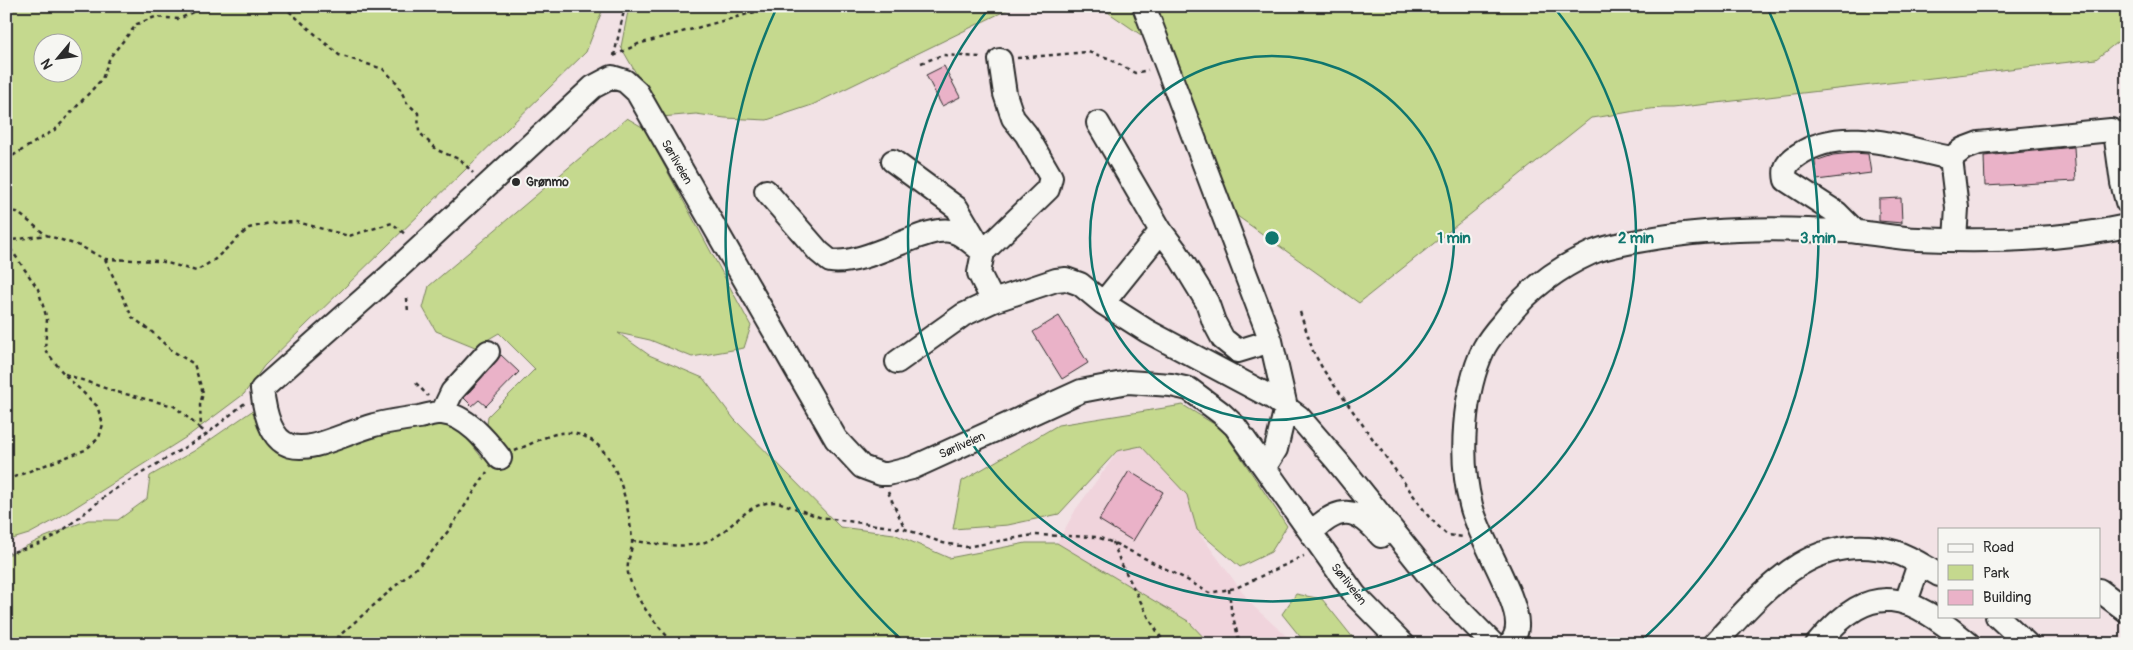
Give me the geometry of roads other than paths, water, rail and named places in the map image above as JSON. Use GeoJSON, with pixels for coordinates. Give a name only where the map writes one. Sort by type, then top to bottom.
{"type":"FeatureCollection","features":[{"type":"Feature","properties":{"kind":"street"},"geometry":{"type":"LineString","coordinates":[[1144,6],[1271,341],[1286,407],[1276,449],[1265,467]]}},
{"type":"Feature","properties":{"kind":"street"},"geometry":{"type":"LineString","coordinates":[[993,301],[979,273],[983,252],[1048,189],[1051,177],[1026,134],[1013,118],[1005,94],[1000,60]]}},
{"type":"Feature","properties":{"kind":"street","name":"Sørliveien"},"geometry":{"type":"LineString","coordinates":[[442,413],[375,425],[324,444],[300,448],[284,443],[272,432],[265,413],[262,389],[420,247],[484,186],[594,87],[613,67],[637,92],[836,439],[862,468],[881,474],[912,468],[1081,391],[1128,382],[1170,385],[1189,389],[1221,412],[1235,426],[1356,595],[1403,644]]}},
{"type":"Feature","properties":{"kind":"street"},"geometry":{"type":"LineString","coordinates":[[1098,123],[1161,231],[1176,250],[1207,302],[1218,331],[1230,347],[1238,351],[1271,341]]}},
{"type":"Feature","properties":{"kind":"street"},"geometry":{"type":"LineString","coordinates":[[1855,231],[1836,212],[1786,180],[1785,167],[1789,161],[1811,147],[1848,138],[1951,158],[1963,149],[1980,142],[2111,130],[2115,132],[2122,183],[2127,202]]}},
{"type":"Feature","properties":{"kind":"street"},"geometry":{"type":"LineString","coordinates":[[1951,158],[1957,208],[1955,240]]}},
{"type":"Feature","properties":{"kind":"street"},"geometry":{"type":"LineString","coordinates":[[893,161],[957,208],[983,252]]}},
{"type":"Feature","properties":{"kind":"street"},"geometry":{"type":"LineString","coordinates":[[766,191],[819,252],[830,260],[849,260],[869,256],[938,232],[954,231],[983,252]]}},
{"type":"Feature","properties":{"kind":"street"},"geometry":{"type":"LineString","coordinates":[[1505,643],[1518,624],[1514,608],[1480,532],[1471,507],[1465,471],[1464,444],[1472,388],[1485,348],[1522,300],[1550,277],[1592,252],[1618,244],[1678,234],[1748,229],[1855,231],[1914,239],[1984,241],[2074,235],[2127,226]]}},
{"type":"Feature","properties":{"kind":"street"},"geometry":{"type":"LineString","coordinates":[[1103,303],[1161,231]]}},
{"type":"Feature","properties":{"kind":"street"},"geometry":{"type":"LineString","coordinates":[[897,362],[963,315],[993,301],[1056,280],[1066,280],[1080,284],[1103,303],[1147,330],[1286,407],[1300,418],[1338,461],[1381,518],[1443,592],[1505,643]]}},
{"type":"Feature","properties":{"kind":"street"},"geometry":{"type":"LineString","coordinates":[[488,352],[452,392],[442,413],[473,428],[500,458]]}},
{"type":"Feature","properties":{"kind":"street"},"geometry":{"type":"LineString","coordinates":[[1316,541],[1332,515],[1348,512],[1360,516],[1376,530],[1446,615],[1468,635],[1505,643]]}},
{"type":"Feature","properties":{"kind":"street"},"geometry":{"type":"LineString","coordinates":[[1714,644],[1771,584],[1813,557],[1852,546],[1874,547],[1897,553],[1938,574]]}},
{"type":"Feature","properties":{"kind":"street"},"geometry":{"type":"LineString","coordinates":[[1906,602],[1919,564]]}},
{"type":"Feature","properties":{"kind":"street"},"geometry":{"type":"LineString","coordinates":[[2100,591],[2127,611]]}},
{"type":"Feature","properties":{"kind":"street"},"geometry":{"type":"LineString","coordinates":[[1817,644],[1846,615],[1871,600],[1892,599],[1913,604],[1945,624],[1969,644]]}},
{"type":"Feature","properties":{"kind":"street"},"geometry":{"type":"LineString","coordinates":[[1998,618],[2027,644]]}},
{"type":"Feature","properties":{"kind":"place","name":"Grønmo"},"geometry":{"type":"Point","coordinates":[516,182]}}]}
